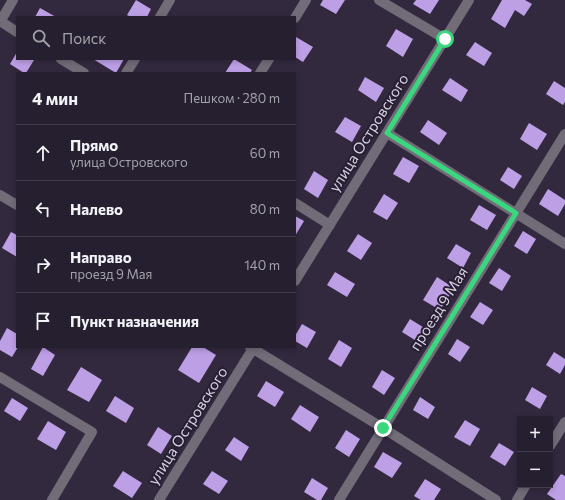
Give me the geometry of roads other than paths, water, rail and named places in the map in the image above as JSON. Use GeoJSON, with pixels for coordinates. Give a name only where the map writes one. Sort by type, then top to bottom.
{"type":"FeatureCollection","features":[{"type":"Feature","properties":{"kind":"street"},"geometry":{"type":"LineString","coordinates":[[13,0],[0,22],[16,31]]}},
{"type":"Feature","properties":{"kind":"street"},"geometry":{"type":"LineString","coordinates":[[161,16],[170,0]]}},
{"type":"Feature","properties":{"kind":"street"},"geometry":{"type":"LineString","coordinates":[[296,16],[306,0]]}},
{"type":"Feature","properties":{"kind":"street"},"geometry":{"type":"LineString","coordinates":[[379,0],[445,39]]}},
{"type":"Feature","properties":{"kind":"street","name":"улица Островского"},"geometry":{"type":"LineString","coordinates":[[296,279],[469,0]]}},
{"type":"Feature","properties":{"kind":"street"},"geometry":{"type":"LineString","coordinates":[[63,60],[82,72]]}},
{"type":"Feature","properties":{"kind":"street"},"geometry":{"type":"LineString","coordinates":[[127,72],[134,60]]}},
{"type":"Feature","properties":{"kind":"street"},"geometry":{"type":"LineString","coordinates":[[261,72],[268,60]]}},
{"type":"Feature","properties":{"kind":"street"},"geometry":{"type":"LineString","coordinates":[[387,133],[565,244]]}},
{"type":"Feature","properties":{"kind":"street","name":"проезд 9 Мая"},"geometry":{"type":"LineString","coordinates":[[338,500],[565,134]]}},
{"type":"Feature","properties":{"kind":"street"},"geometry":{"type":"LineString","coordinates":[[0,195],[16,205]]}},
{"type":"Feature","properties":{"kind":"street"},"geometry":{"type":"LineString","coordinates":[[296,204],[330,225]]}},
{"type":"Feature","properties":{"kind":"street"},"geometry":{"type":"LineString","coordinates":[[252,348],[383,428],[496,500]]}},
{"type":"Feature","properties":{"kind":"street","name":"улица Островского"},"geometry":{"type":"LineString","coordinates":[[159,500],[252,348]]}},
{"type":"Feature","properties":{"kind":"street"},"geometry":{"type":"LineString","coordinates":[[0,378],[92,432],[52,500]]}},
{"type":"Feature","properties":{"kind":"street"},"geometry":{"type":"LineString","coordinates":[[553,441],[565,422]]}},
{"type":"Feature","properties":{"kind":"street"},"geometry":{"type":"LineString","coordinates":[[517,500],[524,488]]}}]}
